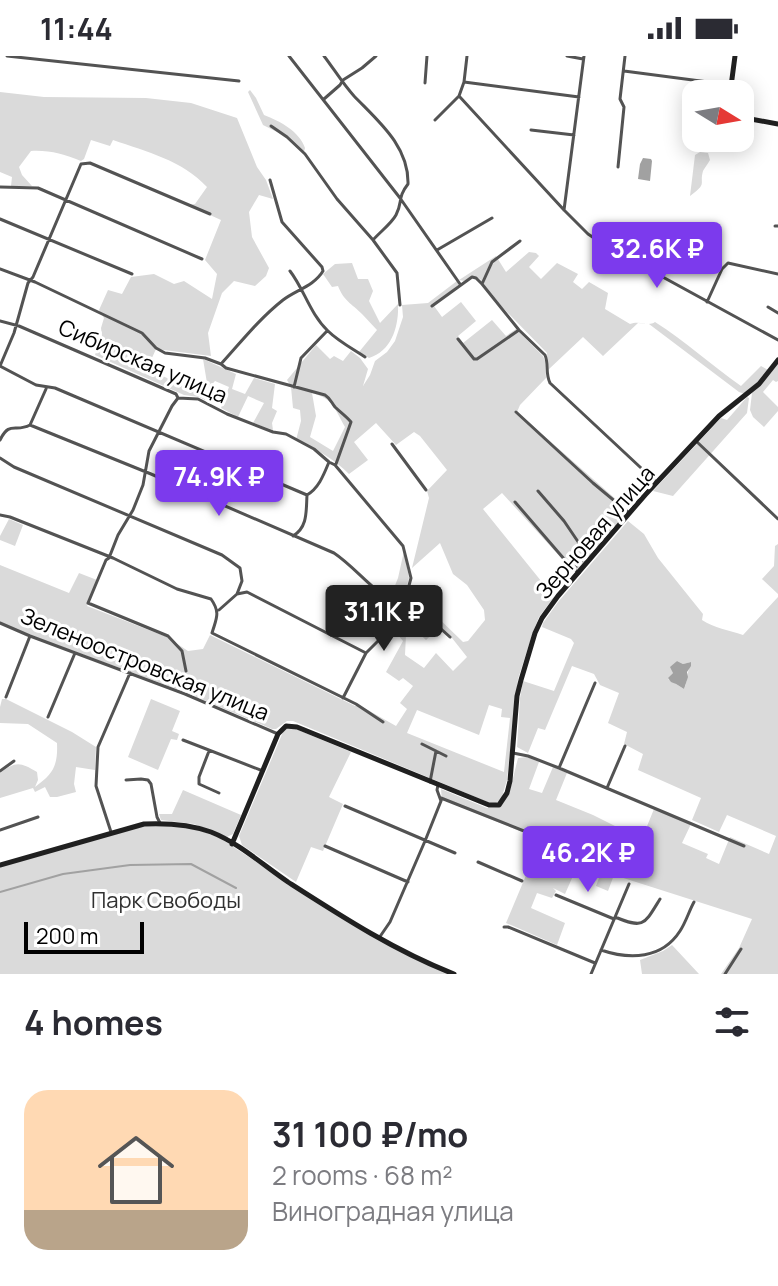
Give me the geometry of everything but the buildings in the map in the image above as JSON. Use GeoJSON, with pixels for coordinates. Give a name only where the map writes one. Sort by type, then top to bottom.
{"type":"FeatureCollection","features":[{"type":"Feature","properties":{"kind":"street"},"geometry":{"type":"LineString","coordinates":[[7,56],[239,81]]}},
{"type":"Feature","properties":{"kind":"street"},"geometry":{"type":"LineString","coordinates":[[289,56],[400,198],[460,284]]}},
{"type":"Feature","properties":{"kind":"street"},"geometry":{"type":"LineString","coordinates":[[324,56],[357,98],[385,126],[401,151],[409,181],[395,217],[373,240]]}},
{"type":"Feature","properties":{"kind":"street"},"geometry":{"type":"LineString","coordinates":[[323,100],[343,80],[376,56]]}},
{"type":"Feature","properties":{"kind":"street"},"geometry":{"type":"LineString","coordinates":[[425,83],[427,56]]}},
{"type":"Feature","properties":{"kind":"street"},"geometry":{"type":"LineString","coordinates":[[435,120],[459,96],[467,56]]}},
{"type":"Feature","properties":{"kind":"street"},"geometry":{"type":"LineString","coordinates":[[564,210],[584,58],[567,56]]}},
{"type":"Feature","properties":{"kind":"street"},"geometry":{"type":"LineString","coordinates":[[618,167],[625,56]]}},
{"type":"Feature","properties":{"kind":"street"},"geometry":{"type":"LineString","coordinates":[[732,80],[735,56]]}},
{"type":"Feature","properties":{"kind":"street"},"geometry":{"type":"LineString","coordinates":[[623,71],[692,80]]}},
{"type":"Feature","properties":{"kind":"street"},"geometry":{"type":"LineString","coordinates":[[464,82],[579,97]]}},
{"type":"Feature","properties":{"kind":"street"},"geometry":{"type":"LineString","coordinates":[[459,96],[588,234],[778,340]]}},
{"type":"Feature","properties":{"kind":"street"},"geometry":{"type":"LineString","coordinates":[[754,120],[778,124]]}},
{"type":"Feature","properties":{"kind":"street"},"geometry":{"type":"LineString","coordinates":[[271,126],[305,154],[397,273],[400,305]]}},
{"type":"Feature","properties":{"kind":"street"},"geometry":{"type":"LineString","coordinates":[[531,130],[574,135]]}},
{"type":"Feature","properties":{"kind":"street"},"geometry":{"type":"LineString","coordinates":[[210,214],[90,163],[81,164],[50,240],[28,283],[0,366],[36,385],[55,388],[307,495],[321,480],[329,462]]}},
{"type":"Feature","properties":{"kind":"street"},"geometry":{"type":"LineString","coordinates":[[221,364],[281,301],[320,275],[322,267],[282,222],[270,180]]}},
{"type":"Feature","properties":{"kind":"street"},"geometry":{"type":"LineString","coordinates":[[0,187],[38,188],[202,259]]}},
{"type":"Feature","properties":{"kind":"street"},"geometry":{"type":"LineString","coordinates":[[437,250],[492,218]]}},
{"type":"Feature","properties":{"kind":"street"},"geometry":{"type":"LineString","coordinates":[[0,219],[132,274]]}},
{"type":"Feature","properties":{"kind":"street"},"geometry":{"type":"LineString","coordinates":[[482,284],[492,262],[520,241]]}},
{"type":"Feature","properties":{"kind":"street"},"geometry":{"type":"LineString","coordinates":[[707,302],[722,269],[728,263],[778,274]]}},
{"type":"Feature","properties":{"kind":"street"},"geometry":{"type":"LineString","coordinates":[[0,269],[142,333],[165,353],[205,358],[226,368],[330,399],[351,422],[335,465]]}},
{"type":"Feature","properties":{"kind":"street"},"geometry":{"type":"LineString","coordinates":[[290,271],[327,331],[365,357]]}},
{"type":"Feature","properties":{"kind":"street"},"geometry":{"type":"LineString","coordinates":[[432,306],[460,284],[476,278],[519,330],[545,355],[550,383],[657,484]]}},
{"type":"Feature","properties":{"kind":"street"},"geometry":{"type":"LineString","coordinates":[[768,307],[778,313]]}},
{"type":"Feature","properties":{"kind":"street","name":"Сибирская улица"},"geometry":{"type":"LineString","coordinates":[[0,321],[82,352],[176,394],[178,398],[198,399],[227,414],[286,434],[314,449],[335,465],[403,546],[411,578],[404,609]]}},
{"type":"Feature","properties":{"kind":"street"},"geometry":{"type":"LineString","coordinates":[[458,339],[474,359],[481,358],[519,330]]}},
{"type":"Feature","properties":{"kind":"street"},"geometry":{"type":"LineString","coordinates":[[294,387],[301,358],[327,331]]}},
{"type":"Feature","properties":{"kind":"street","name":"Зерновая улица"},"geometry":{"type":"LineString","coordinates":[[494,806],[499,805],[507,793],[517,696],[542,618],[576,571],[696,441],[726,410],[759,384],[778,360]]}},
{"type":"Feature","properties":{"kind":"street"},"geometry":{"type":"LineString","coordinates":[[0,440],[9,428],[30,425],[47,388]]}},
{"type":"Feature","properties":{"kind":"street"},"geometry":{"type":"LineString","coordinates":[[109,558],[143,485],[149,451],[178,398]]}},
{"type":"Feature","properties":{"kind":"street"},"geometry":{"type":"LineString","coordinates":[[516,412],[630,514]]}},
{"type":"Feature","properties":{"kind":"street"},"geometry":{"type":"LineString","coordinates":[[30,425],[334,553],[385,598],[431,620],[450,637]]}},
{"type":"Feature","properties":{"kind":"street"},"geometry":{"type":"LineString","coordinates":[[696,441],[778,519]]}},
{"type":"Feature","properties":{"kind":"street"},"geometry":{"type":"LineString","coordinates":[[392,444],[426,490]]}},
{"type":"Feature","properties":{"kind":"street"},"geometry":{"type":"LineString","coordinates":[[0,458],[14,467],[222,555],[240,568],[242,581],[237,594],[218,611]]}},
{"type":"Feature","properties":{"kind":"street"},"geometry":{"type":"LineString","coordinates":[[515,502],[576,571],[585,552],[538,491]]}},
{"type":"Feature","properties":{"kind":"street"},"geometry":{"type":"LineString","coordinates":[[293,536],[302,529],[305,521],[307,495]]}},
{"type":"Feature","properties":{"kind":"street"},"geometry":{"type":"LineString","coordinates":[[0,515],[177,589],[211,599],[218,611],[212,633],[343,698],[383,722]]}},
{"type":"Feature","properties":{"kind":"street","name":"Зеленоостровская улица"},"geometry":{"type":"LineString","coordinates":[[109,558],[88,603],[168,636],[182,651],[186,671]]}},
{"type":"Feature","properties":{"kind":"street"},"geometry":{"type":"LineString","coordinates":[[237,594],[247,592],[366,653]]}},
{"type":"Feature","properties":{"kind":"street"},"geometry":{"type":"LineString","coordinates":[[343,698],[366,653],[397,623],[404,609]]}},
{"type":"Feature","properties":{"kind":"street","name":"Зеленоостровская улица"},"geometry":{"type":"LineString","coordinates":[[0,623],[278,734],[286,726],[297,727],[494,806]]}},
{"type":"Feature","properties":{"kind":"street"},"geometry":{"type":"LineString","coordinates":[[6,697],[30,636]]}},
{"type":"Feature","properties":{"kind":"street"},"geometry":{"type":"LineString","coordinates":[[48,717],[75,653]]}},
{"type":"Feature","properties":{"kind":"street"},"geometry":{"type":"LineString","coordinates":[[111,833],[96,786],[98,747],[130,673]]}},
{"type":"Feature","properties":{"kind":"street"},"geometry":{"type":"LineString","coordinates":[[559,768],[595,683]]}},
{"type":"Feature","properties":{"kind":"street"},"geometry":{"type":"LineString","coordinates":[[232,844],[278,734]]}},
{"type":"Feature","properties":{"kind":"street"},"geometry":{"type":"LineString","coordinates":[[183,740],[263,771]]}},
{"type":"Feature","properties":{"kind":"street"},"geometry":{"type":"LineString","coordinates":[[422,744],[446,756]]}},
{"type":"Feature","properties":{"kind":"street"},"geometry":{"type":"LineString","coordinates":[[607,788],[625,746]]}},
{"type":"Feature","properties":{"kind":"street"},"geometry":{"type":"LineString","coordinates":[[209,750],[199,784],[219,793]]}},
{"type":"Feature","properties":{"kind":"street"},"geometry":{"type":"LineString","coordinates":[[430,782],[436,751]]}},
{"type":"Feature","properties":{"kind":"street"},"geometry":{"type":"LineString","coordinates":[[513,753],[559,768],[744,846]]}},
{"type":"Feature","properties":{"kind":"street"},"geometry":{"type":"LineString","coordinates":[[0,771],[14,761]]}},
{"type":"Feature","properties":{"kind":"street"},"geometry":{"type":"LineString","coordinates":[[126,780],[148,780],[160,823]]}},
{"type":"Feature","properties":{"kind":"street"},"geometry":{"type":"LineString","coordinates":[[438,785],[441,798],[539,837],[544,836],[599,863]]}},
{"type":"Feature","properties":{"kind":"street"},"geometry":{"type":"LineString","coordinates":[[379,938],[390,922],[408,882],[441,798]]}},
{"type":"Feature","properties":{"kind":"street"},"geometry":{"type":"LineString","coordinates":[[345,806],[455,853]]}},
{"type":"Feature","properties":{"kind":"street"},"geometry":{"type":"LineString","coordinates":[[0,830],[38,817]]}},
{"type":"Feature","properties":{"kind":"street"},"geometry":{"type":"LineString","coordinates":[[0,865],[144,824],[193,826],[221,837],[405,953],[454,974]]}},
{"type":"Feature","properties":{"kind":"street"},"geometry":{"type":"LineString","coordinates":[[325,846],[408,882]]}},
{"type":"Feature","properties":{"kind":"street"},"geometry":{"type":"LineString","coordinates":[[478,862],[522,881]]}},
{"type":"Feature","properties":{"kind":"street"},"geometry":{"type":"LineString","coordinates":[[591,974],[629,884]]}},
{"type":"Feature","properties":{"kind":"street"},"geometry":{"type":"LineString","coordinates":[[556,895],[635,925],[644,922],[660,899]]}},
{"type":"Feature","properties":{"kind":"street"},"geometry":{"type":"LineString","coordinates":[[601,950],[647,956],[662,949],[680,931],[694,902]]}},
{"type":"Feature","properties":{"kind":"street"},"geometry":{"type":"LineString","coordinates":[[504,927],[595,963]]}},
{"type":"Feature","properties":{"kind":"street"},"geometry":{"type":"LineString","coordinates":[[725,974],[741,949]]}},
{"type":"Feature","properties":{"kind":"green space"},"geometry":{"type":"Polygon","coordinates":[[[250,90],[264,115],[283,124],[299,137],[304,152],[283,135],[263,125],[248,92],[250,90]]]}},
{"type":"Feature","properties":{"kind":"green space"},"geometry":{"type":"Polygon","coordinates":[[[0,92],[44,97],[146,98],[191,103],[237,118],[273,199],[259,195],[249,212],[252,237],[269,268],[266,276],[255,286],[234,281],[222,293],[208,333],[211,356],[156,349],[147,369],[176,382],[192,384],[193,388],[207,394],[205,400],[184,395],[95,355],[104,318],[99,310],[108,290],[122,294],[131,277],[154,274],[174,284],[184,281],[212,299],[217,274],[205,260],[221,220],[188,205],[195,204],[207,187],[175,163],[113,140],[110,146],[91,140],[81,161],[56,153],[31,151],[19,167],[32,186],[11,186],[12,177],[0,172],[0,92]]]}},
{"type":"Feature","properties":{"kind":"green space"},"geometry":{"type":"Polygon","coordinates":[[[708,153],[710,160],[703,171],[701,186],[690,196],[695,155],[708,153]]]}},
{"type":"Feature","properties":{"kind":"green space"},"geometry":{"type":"Polygon","coordinates":[[[529,252],[536,253],[539,256],[529,267],[541,279],[557,263],[578,274],[573,282],[582,289],[589,282],[608,293],[605,309],[630,324],[638,323],[603,356],[583,337],[548,370],[547,353],[503,308],[480,279],[472,276],[464,281],[459,280],[496,256],[506,272],[529,252]]]}},
{"type":"Feature","properties":{"kind":"green space"},"geometry":{"type":"Polygon","coordinates":[[[352,263],[358,279],[368,279],[373,291],[369,301],[380,323],[398,304],[397,321],[389,344],[369,358],[359,352],[377,330],[345,299],[338,286],[332,287],[323,274],[335,264],[352,263]]]}},
{"type":"Feature","properties":{"kind":"green space"},"geometry":{"type":"Polygon","coordinates":[[[457,281],[459,284],[434,306],[442,317],[461,302],[476,321],[458,336],[463,343],[492,320],[506,336],[516,329],[543,356],[546,378],[517,412],[627,509],[580,570],[573,571],[502,493],[483,509],[554,597],[539,617],[518,679],[507,780],[501,800],[490,803],[293,721],[272,729],[185,692],[0,622],[0,565],[69,593],[79,573],[97,580],[87,606],[167,637],[188,651],[203,649],[210,635],[355,706],[359,705],[396,726],[407,709],[400,703],[413,686],[403,678],[399,681],[386,672],[403,641],[393,629],[403,618],[406,604],[429,609],[463,642],[468,641],[485,620],[484,610],[467,585],[453,574],[440,543],[412,568],[429,498],[427,491],[447,470],[414,432],[396,445],[376,423],[354,442],[368,460],[349,474],[324,454],[296,440],[301,421],[300,410],[293,408],[291,387],[287,380],[316,345],[330,359],[334,356],[343,361],[351,351],[360,358],[368,369],[363,386],[375,361],[395,341],[403,317],[402,305],[428,303],[457,281]],[[312,393],[316,416],[310,437],[333,451],[345,427],[329,401],[312,393]],[[439,628],[426,640],[414,629],[406,635],[405,655],[424,668],[436,653],[453,671],[467,657],[452,638],[439,628]],[[489,705],[479,735],[417,710],[407,733],[504,772],[510,718],[501,717],[502,709],[489,705]]]}},
{"type":"Feature","properties":{"kind":"green space"},"geometry":{"type":"Polygon","coordinates":[[[655,322],[741,386],[761,366],[768,370],[745,394],[649,324],[644,324],[655,322]]]}},
{"type":"Feature","properties":{"kind":"green space"},"geometry":{"type":"Polygon","coordinates":[[[203,359],[236,374],[232,389],[245,394],[254,378],[275,384],[272,408],[277,411],[272,423],[273,430],[253,423],[264,403],[248,396],[238,417],[221,408],[229,387],[215,381],[208,389],[203,359]]]}},
{"type":"Feature","properties":{"kind":"green space"},"geometry":{"type":"Polygon","coordinates":[[[778,363],[778,381],[773,380],[763,392],[778,407],[778,411],[764,427],[750,410],[752,393],[778,363]]]}},
{"type":"Feature","properties":{"kind":"green space"},"geometry":{"type":"Polygon","coordinates":[[[747,397],[747,413],[673,496],[653,491],[721,418],[727,420],[747,397]]]}},
{"type":"Feature","properties":{"kind":"green space"},"geometry":{"type":"Polygon","coordinates":[[[9,519],[23,525],[15,546],[0,540],[9,519]]]}},
{"type":"Feature","properties":{"kind":"green space"},"geometry":{"type":"Polygon","coordinates":[[[628,521],[644,534],[658,558],[707,623],[743,635],[778,597],[778,974],[721,974],[739,948],[752,919],[614,875],[608,891],[596,886],[602,870],[580,860],[565,894],[553,888],[556,891],[552,898],[537,893],[531,908],[565,923],[557,945],[506,923],[532,861],[560,872],[568,854],[537,838],[442,801],[441,789],[487,808],[500,807],[509,794],[518,758],[527,757],[539,762],[529,789],[542,793],[553,767],[567,773],[556,800],[629,833],[643,836],[654,809],[691,824],[682,843],[708,854],[706,858],[719,864],[730,837],[769,854],[776,836],[727,815],[719,832],[692,820],[701,798],[638,770],[643,754],[624,744],[627,732],[608,723],[619,693],[600,685],[594,674],[572,666],[545,730],[538,728],[528,753],[517,747],[523,681],[554,691],[574,643],[542,627],[558,602],[628,521]],[[677,661],[668,679],[684,689],[691,662],[683,664],[677,661]]]}},
{"type":"Feature","properties":{"kind":"green space"},"geometry":{"type":"Polygon","coordinates":[[[778,544],[778,594],[762,579],[774,566],[775,546],[778,544]]]}},
{"type":"Feature","properties":{"kind":"green space"},"geometry":{"type":"Polygon","coordinates":[[[404,551],[409,578],[403,600],[399,602],[390,598],[404,551]]]}},
{"type":"Feature","properties":{"kind":"green space"},"geometry":{"type":"Polygon","coordinates":[[[2,699],[72,732],[96,747],[95,770],[76,767],[76,792],[50,797],[45,787],[35,792],[33,788],[0,798],[0,773],[10,766],[26,766],[37,772],[35,787],[53,769],[57,751],[57,743],[28,724],[0,723],[2,699]]]}},
{"type":"Feature","properties":{"kind":"green space"},"geometry":{"type":"Polygon","coordinates":[[[151,699],[180,711],[172,731],[179,734],[177,740],[171,739],[158,770],[128,757],[151,699]]]}},
{"type":"Feature","properties":{"kind":"green space"},"geometry":{"type":"Polygon","coordinates":[[[291,727],[351,752],[329,797],[343,804],[323,851],[311,847],[296,882],[242,845],[239,836],[283,732],[291,727]]]}},
{"type":"Feature","properties":{"kind":"green space"},"geometry":{"type":"Polygon","coordinates":[[[183,790],[241,815],[233,834],[227,837],[194,824],[161,820],[159,814],[172,814],[183,790]]]}},
{"type":"Feature","properties":{"kind":"green space","name":"Парк Свободы"},"geometry":{"type":"Polygon","coordinates":[[[144,826],[193,828],[220,838],[323,906],[450,974],[0,974],[0,867],[144,826]]]}},
{"type":"Feature","properties":{"kind":"green space"},"geometry":{"type":"Polygon","coordinates":[[[672,945],[699,974],[642,974],[640,960],[672,945]]]}},
{"type":"Feature","properties":{"kind":"shaded area"},"geometry":{"type":"Polygon","coordinates":[[[643,158],[652,161],[650,181],[638,179],[643,158]]]}},
{"type":"Feature","properties":{"kind":"shaded area"},"geometry":{"type":"Polygon","coordinates":[[[677,661],[683,664],[691,662],[684,689],[668,678],[673,673],[670,667],[677,661]]]}},
{"type":"Feature","properties":{"kind":"waterway"},"geometry":{"type":"LineString","coordinates":[[0,892],[63,874],[130,865],[191,864],[236,888]]}}]}
